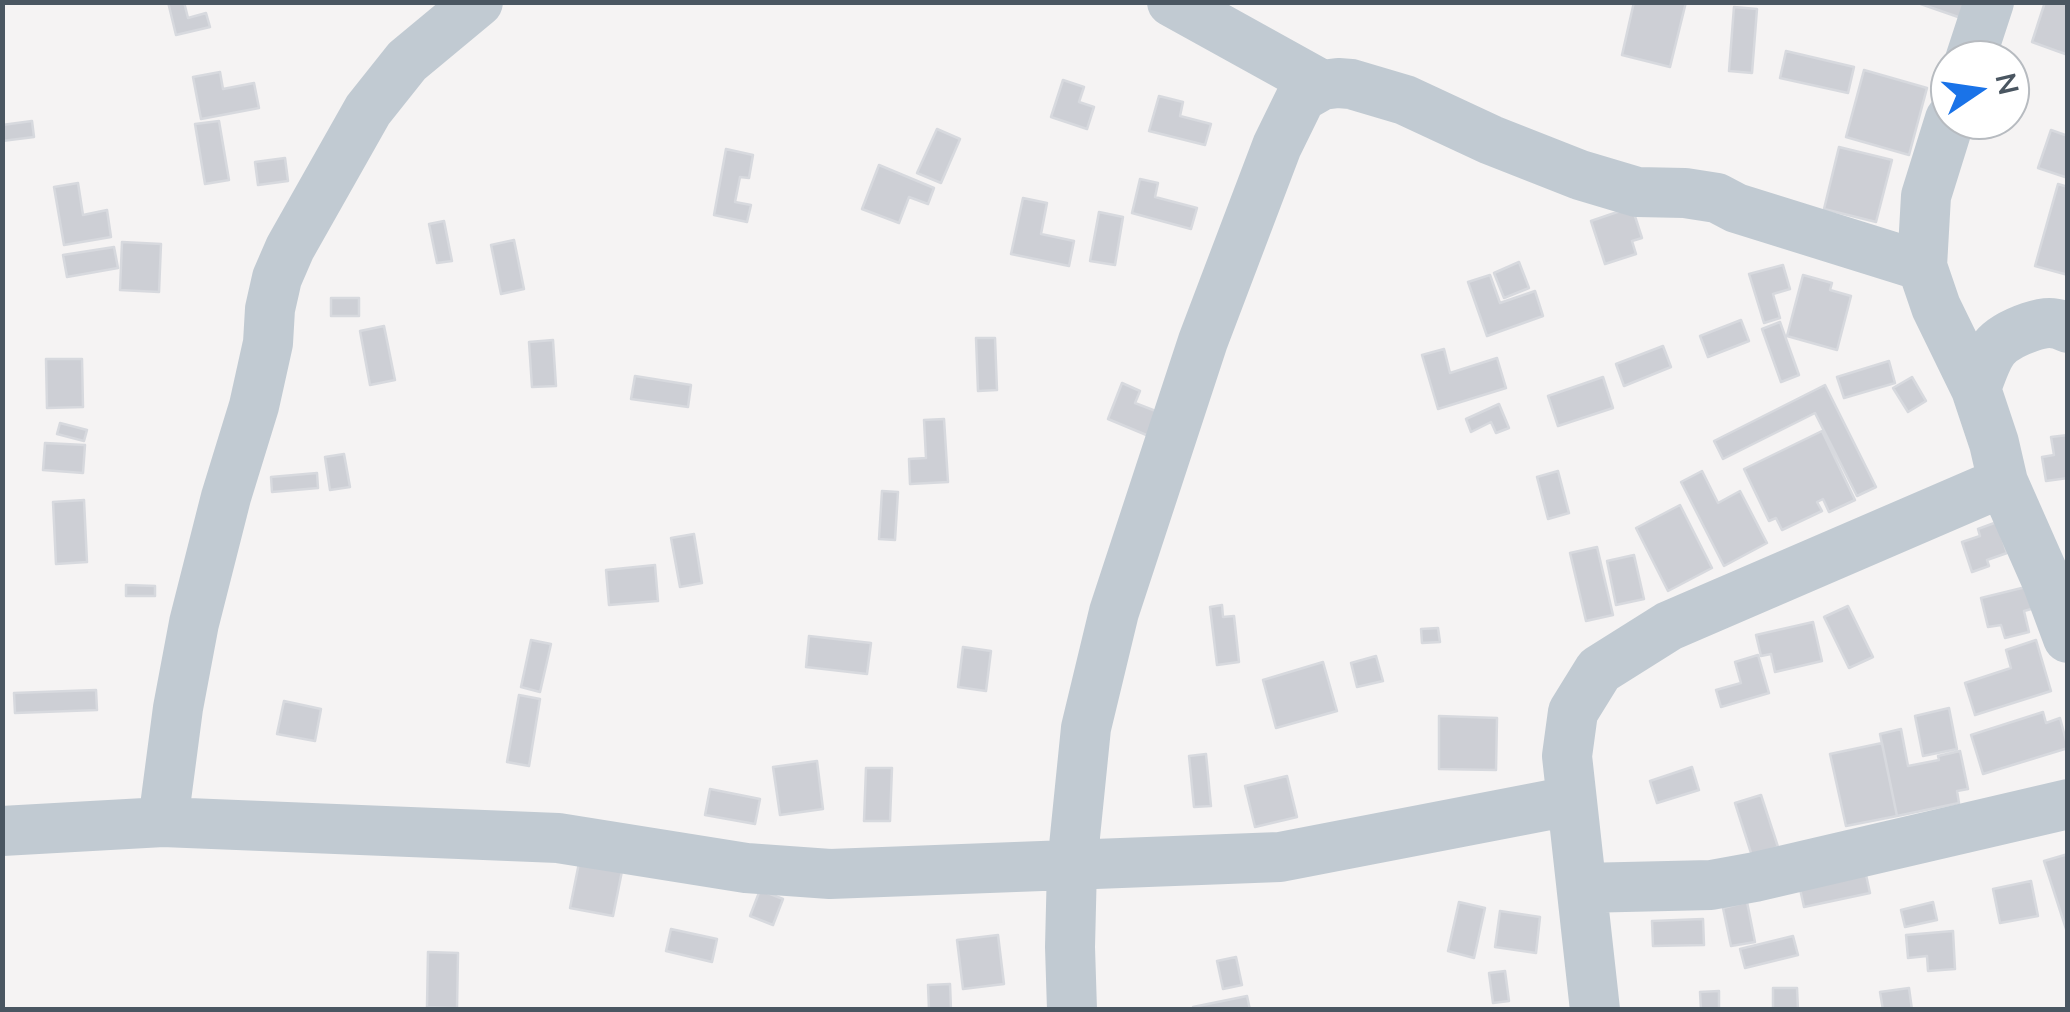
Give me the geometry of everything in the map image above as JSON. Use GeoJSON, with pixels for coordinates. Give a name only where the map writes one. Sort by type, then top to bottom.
{"type":"FeatureCollection","features":[{"type":"Feature","properties":{"kind":"street"},"geometry":{"type":"LineString","coordinates":[[163,822],[194,623],[254,406],[277,278],[368,110],[407,62],[478,2]]}},
{"type":"Feature","properties":{"kind":"street"},"geometry":{"type":"LineString","coordinates":[[1172,2],[1322,86]]}},
{"type":"Feature","properties":{"kind":"street"},"geometry":{"type":"LineString","coordinates":[[1977,40],[1989,2]]}},
{"type":"Feature","properties":{"kind":"street"},"geometry":{"type":"LineString","coordinates":[[1072,1010],[1072,866],[1086,728],[1114,612],[1202,341],[1277,146],[1301,97],[1322,86],[1351,84],[1405,100],[1580,175],[1637,192],[1717,198],[1736,208],[1922,266]]}},
{"type":"Feature","properties":{"kind":"street"},"geometry":{"type":"LineString","coordinates":[[1943,140],[1926,196],[1922,266],[1936,307],[1976,389],[2003,482],[2068,638]]}},
{"type":"Feature","properties":{"kind":"street"},"geometry":{"type":"LineString","coordinates":[[1976,389],[2002,337],[2051,322],[2068,328]]}},
{"type":"Feature","properties":{"kind":"street"},"geometry":{"type":"LineString","coordinates":[[1595,1010],[1567,756],[1573,712],[1599,670],[1669,626],[2003,482]]}},
{"type":"Feature","properties":{"kind":"street"},"geometry":{"type":"LineString","coordinates":[[2,831],[163,822],[558,838],[781,872],[830,874],[1280,857],[1570,802]]}},
{"type":"Feature","properties":{"kind":"street"},"geometry":{"type":"LineString","coordinates":[[1582,888],[1711,885],[2068,804]]}},
{"type":"Feature","properties":{"kind":"building"},"geometry":{"type":"Polygon","coordinates":[[[168,2],[184,2],[188,18],[206,13],[210,27],[176,35],[168,2]]]}},
{"type":"Feature","properties":{"kind":"building"},"geometry":{"type":"Polygon","coordinates":[[[1634,2],[1686,2],[1670,67],[1622,55],[1634,2]]]}},
{"type":"Feature","properties":{"kind":"building"},"geometry":{"type":"Polygon","coordinates":[[[1915,2],[1966,2],[1961,18],[1915,2]]]}},
{"type":"Feature","properties":{"kind":"building"},"geometry":{"type":"Polygon","coordinates":[[[2045,2],[2068,2],[2068,55],[2032,42],[2045,2]]]}},
{"type":"Feature","properties":{"kind":"building"},"geometry":{"type":"Polygon","coordinates":[[[1734,7],[1757,9],[1752,73],[1729,71],[1734,7]]]}},
{"type":"Feature","properties":{"kind":"building"},"geometry":{"type":"Polygon","coordinates":[[[1786,51],[1854,67],[1848,93],[1780,78],[1786,51]]]}},
{"type":"Feature","properties":{"kind":"building"},"geometry":{"type":"Polygon","coordinates":[[[1864,70],[1927,88],[1909,155],[1846,137],[1864,70]]]}},
{"type":"Feature","properties":{"kind":"building"},"geometry":{"type":"Polygon","coordinates":[[[220,72],[223,89],[254,83],[259,108],[201,119],[193,77],[220,72]]]}},
{"type":"Feature","properties":{"kind":"building"},"geometry":{"type":"Polygon","coordinates":[[[1063,80],[1084,87],[1079,102],[1094,107],[1087,129],[1051,117],[1063,80]]]}},
{"type":"Feature","properties":{"kind":"building"},"geometry":{"type":"Polygon","coordinates":[[[1159,96],[1183,102],[1180,116],[1211,124],[1205,145],[1149,131],[1159,96]]]}},
{"type":"Feature","properties":{"kind":"building"},"geometry":{"type":"Polygon","coordinates":[[[32,121],[34,137],[2,141],[2,125],[32,121]]]}},
{"type":"Feature","properties":{"kind":"building"},"geometry":{"type":"Polygon","coordinates":[[[219,121],[229,180],[205,184],[195,124],[219,121]]]}},
{"type":"Feature","properties":{"kind":"building"},"geometry":{"type":"Polygon","coordinates":[[[937,129],[960,139],[941,183],[917,173],[937,129]]]}},
{"type":"Feature","properties":{"kind":"building"},"geometry":{"type":"Polygon","coordinates":[[[2051,130],[2068,136],[2068,178],[2038,168],[2051,130]]]}},
{"type":"Feature","properties":{"kind":"building"},"geometry":{"type":"Polygon","coordinates":[[[1839,147],[1892,160],[1876,222],[1824,209],[1839,147]]]}},
{"type":"Feature","properties":{"kind":"building"},"geometry":{"type":"Polygon","coordinates":[[[726,149],[753,155],[749,178],[740,177],[735,202],[751,205],[747,222],[714,215],[726,149]]]}},
{"type":"Feature","properties":{"kind":"building"},"geometry":{"type":"Polygon","coordinates":[[[285,158],[288,181],[258,185],[255,162],[285,158]]]}},
{"type":"Feature","properties":{"kind":"building"},"geometry":{"type":"Polygon","coordinates":[[[879,165],[934,188],[928,204],[909,197],[899,223],[862,209],[879,165]]]}},
{"type":"Feature","properties":{"kind":"building"},"geometry":{"type":"Polygon","coordinates":[[[1140,179],[1158,183],[1155,197],[1197,208],[1191,229],[1132,213],[1140,179]]]}},
{"type":"Feature","properties":{"kind":"building"},"geometry":{"type":"Polygon","coordinates":[[[78,183],[83,215],[107,210],[111,237],[64,245],[54,187],[78,183]]]}},
{"type":"Feature","properties":{"kind":"building"},"geometry":{"type":"Polygon","coordinates":[[[2058,184],[2068,187],[2068,275],[2035,266],[2058,184]]]}},
{"type":"Feature","properties":{"kind":"building"},"geometry":{"type":"Polygon","coordinates":[[[1023,198],[1047,203],[1041,234],[1074,241],[1069,266],[1011,254],[1023,198]]]}},
{"type":"Feature","properties":{"kind":"building"},"geometry":{"type":"Polygon","coordinates":[[[1632,207],[1642,238],[1632,241],[1636,254],[1605,264],[1591,221],[1632,207]]]}},
{"type":"Feature","properties":{"kind":"building"},"geometry":{"type":"Polygon","coordinates":[[[1099,212],[1123,217],[1115,265],[1090,261],[1099,212]]]}},
{"type":"Feature","properties":{"kind":"building"},"geometry":{"type":"Polygon","coordinates":[[[444,221],[452,261],[437,263],[429,224],[444,221]]]}},
{"type":"Feature","properties":{"kind":"building"},"geometry":{"type":"Polygon","coordinates":[[[514,240],[524,289],[501,294],[491,245],[514,240]]]}},
{"type":"Feature","properties":{"kind":"building"},"geometry":{"type":"Polygon","coordinates":[[[122,242],[161,244],[159,292],[120,290],[122,242]]]}},
{"type":"Feature","properties":{"kind":"building"},"geometry":{"type":"Polygon","coordinates":[[[114,247],[118,268],[67,277],[63,255],[114,247]]]}},
{"type":"Feature","properties":{"kind":"building"},"geometry":{"type":"Polygon","coordinates":[[[1519,262],[1529,288],[1504,298],[1494,273],[1519,262]]]}},
{"type":"Feature","properties":{"kind":"building"},"geometry":{"type":"Polygon","coordinates":[[[1783,265],[1790,289],[1773,294],[1780,318],[1764,323],[1749,274],[1783,265]]]}},
{"type":"Feature","properties":{"kind":"building"},"geometry":{"type":"Polygon","coordinates":[[[1490,275],[1500,303],[1535,291],[1543,316],[1487,336],[1468,282],[1490,275]]]}},
{"type":"Feature","properties":{"kind":"building"},"geometry":{"type":"Polygon","coordinates":[[[1803,275],[1832,283],[1830,290],[1851,296],[1837,350],[1787,336],[1803,275]]]}},
{"type":"Feature","properties":{"kind":"building"},"geometry":{"type":"Polygon","coordinates":[[[331,298],[359,298],[359,316],[331,316],[331,298]]]}},
{"type":"Feature","properties":{"kind":"building"},"geometry":{"type":"Polygon","coordinates":[[[1741,320],[1749,341],[1708,357],[1700,336],[1741,320]]]}},
{"type":"Feature","properties":{"kind":"building"},"geometry":{"type":"Polygon","coordinates":[[[1780,322],[1799,375],[1781,382],[1762,329],[1780,322]]]}},
{"type":"Feature","properties":{"kind":"building"},"geometry":{"type":"Polygon","coordinates":[[[384,326],[395,380],[370,385],[360,331],[384,326]]]}},
{"type":"Feature","properties":{"kind":"building"},"geometry":{"type":"Polygon","coordinates":[[[976,338],[995,338],[997,390],[978,391],[976,338]]]}},
{"type":"Feature","properties":{"kind":"building"},"geometry":{"type":"Polygon","coordinates":[[[553,340],[556,386],[532,387],[529,342],[553,340]]]}},
{"type":"Feature","properties":{"kind":"building"},"geometry":{"type":"Polygon","coordinates":[[[1663,346],[1671,367],[1624,386],[1616,364],[1663,346]]]}},
{"type":"Feature","properties":{"kind":"building"},"geometry":{"type":"Polygon","coordinates":[[[1444,349],[1450,373],[1497,358],[1506,388],[1438,409],[1422,355],[1444,349]]]}},
{"type":"Feature","properties":{"kind":"building"},"geometry":{"type":"Polygon","coordinates":[[[46,359],[82,359],[83,407],[47,408],[46,359]]]}},
{"type":"Feature","properties":{"kind":"building"},"geometry":{"type":"Polygon","coordinates":[[[1889,361],[1895,383],[1844,398],[1837,377],[1889,361]]]}},
{"type":"Feature","properties":{"kind":"building"},"geometry":{"type":"Polygon","coordinates":[[[635,376],[691,385],[688,407],[631,399],[635,376]]]}},
{"type":"Feature","properties":{"kind":"building"},"geometry":{"type":"Polygon","coordinates":[[[1603,377],[1613,408],[1558,426],[1548,396],[1603,377]]]}},
{"type":"Feature","properties":{"kind":"building"},"geometry":{"type":"Polygon","coordinates":[[[1912,377],[1926,401],[1908,412],[1893,388],[1912,377]]]}},
{"type":"Feature","properties":{"kind":"building"},"geometry":{"type":"Polygon","coordinates":[[[1122,383],[1140,391],[1135,403],[1166,415],[1156,439],[1108,419],[1122,383]]]}},
{"type":"Feature","properties":{"kind":"building"},"geometry":{"type":"Polygon","coordinates":[[[1825,385],[1876,487],[1857,496],[1815,413],[1723,459],[1714,441],[1825,385]]]}},
{"type":"Feature","properties":{"kind":"building"},"geometry":{"type":"Polygon","coordinates":[[[1499,404],[1509,428],[1496,433],[1491,422],[1471,432],[1466,419],[1499,404]]]}},
{"type":"Feature","properties":{"kind":"building"},"geometry":{"type":"Polygon","coordinates":[[[944,419],[948,482],[910,484],[909,459],[926,458],[924,420],[944,419]]]}},
{"type":"Feature","properties":{"kind":"building"},"geometry":{"type":"Polygon","coordinates":[[[60,423],[87,430],[84,441],[57,434],[60,423]]]}},
{"type":"Feature","properties":{"kind":"building"},"geometry":{"type":"Polygon","coordinates":[[[1822,431],[1855,500],[1829,512],[1823,499],[1817,502],[1822,511],[1782,530],[1776,518],[1769,521],[1744,469],[1822,431]]]}},
{"type":"Feature","properties":{"kind":"building"},"geometry":{"type":"Polygon","coordinates":[[[2068,435],[2068,478],[2046,481],[2042,457],[2054,455],[2051,437],[2068,435]]]}},
{"type":"Feature","properties":{"kind":"building"},"geometry":{"type":"Polygon","coordinates":[[[45,443],[85,445],[83,473],[43,470],[45,443]]]}},
{"type":"Feature","properties":{"kind":"building"},"geometry":{"type":"Polygon","coordinates":[[[344,454],[350,487],[330,490],[325,457],[344,454]]]}},
{"type":"Feature","properties":{"kind":"building"},"geometry":{"type":"Polygon","coordinates":[[[1558,471],[1569,513],[1548,519],[1537,477],[1558,471]]]}},
{"type":"Feature","properties":{"kind":"building"},"geometry":{"type":"Polygon","coordinates":[[[1702,471],[1718,503],[1740,491],[1767,543],[1724,566],[1681,482],[1702,471]]]}},
{"type":"Feature","properties":{"kind":"building"},"geometry":{"type":"Polygon","coordinates":[[[317,473],[318,488],[272,492],[271,477],[317,473]]]}},
{"type":"Feature","properties":{"kind":"building"},"geometry":{"type":"Polygon","coordinates":[[[882,491],[898,492],[895,540],[879,539],[882,491]]]}},
{"type":"Feature","properties":{"kind":"building"},"geometry":{"type":"Polygon","coordinates":[[[84,500],[87,562],[56,564],[53,502],[84,500]]]}},
{"type":"Feature","properties":{"kind":"building"},"geometry":{"type":"Polygon","coordinates":[[[1680,505],[1712,568],[1668,591],[1636,528],[1680,505]]]}},
{"type":"Feature","properties":{"kind":"building"},"geometry":{"type":"Polygon","coordinates":[[[1997,522],[2007,553],[1987,560],[1989,566],[1972,572],[1962,542],[1980,536],[1978,529],[1997,522]]]}},
{"type":"Feature","properties":{"kind":"building"},"geometry":{"type":"Polygon","coordinates":[[[694,534],[702,583],[680,587],[671,538],[694,534]]]}},
{"type":"Feature","properties":{"kind":"building"},"geometry":{"type":"Polygon","coordinates":[[[1597,547],[1613,615],[1586,621],[1570,553],[1597,547]]]}},
{"type":"Feature","properties":{"kind":"building"},"geometry":{"type":"Polygon","coordinates":[[[1634,555],[1644,599],[1616,605],[1607,561],[1634,555]]]}},
{"type":"Feature","properties":{"kind":"building"},"geometry":{"type":"Polygon","coordinates":[[[655,565],[658,601],[609,605],[606,570],[655,565]]]}},
{"type":"Feature","properties":{"kind":"building"},"geometry":{"type":"Polygon","coordinates":[[[126,585],[155,586],[155,596],[126,596],[126,585]]]}},
{"type":"Feature","properties":{"kind":"building"},"geometry":{"type":"Polygon","coordinates":[[[2030,586],[2035,608],[2024,611],[2029,632],[2005,638],[2001,625],[1988,627],[1981,598],[2030,586]]]}},
{"type":"Feature","properties":{"kind":"building"},"geometry":{"type":"Polygon","coordinates":[[[1222,605],[1223,617],[1234,616],[1239,662],[1217,665],[1210,607],[1222,605]]]}},
{"type":"Feature","properties":{"kind":"building"},"geometry":{"type":"Polygon","coordinates":[[[1848,606],[1873,657],[1849,668],[1824,617],[1848,606]]]}},
{"type":"Feature","properties":{"kind":"building"},"geometry":{"type":"Polygon","coordinates":[[[1813,622],[1822,661],[1775,672],[1771,654],[1761,656],[1756,635],[1813,622]]]}},
{"type":"Feature","properties":{"kind":"building"},"geometry":{"type":"Polygon","coordinates":[[[1438,628],[1440,642],[1422,643],[1421,629],[1438,628]]]}},
{"type":"Feature","properties":{"kind":"building"},"geometry":{"type":"Polygon","coordinates":[[[809,636],[871,643],[867,674],[806,667],[809,636]]]}},
{"type":"Feature","properties":{"kind":"building"},"geometry":{"type":"Polygon","coordinates":[[[531,640],[551,644],[540,692],[521,687],[531,640]]]}},
{"type":"Feature","properties":{"kind":"building"},"geometry":{"type":"Polygon","coordinates":[[[2036,640],[2051,691],[1975,715],[1965,683],[2011,668],[2006,650],[2036,640]]]}},
{"type":"Feature","properties":{"kind":"building"},"geometry":{"type":"Polygon","coordinates":[[[963,647],[991,651],[986,691],[958,687],[963,647]]]}},
{"type":"Feature","properties":{"kind":"building"},"geometry":{"type":"Polygon","coordinates":[[[1758,655],[1769,693],[1721,707],[1716,690],[1741,683],[1735,662],[1758,655]]]}},
{"type":"Feature","properties":{"kind":"building"},"geometry":{"type":"Polygon","coordinates":[[[1376,656],[1383,681],[1357,687],[1351,663],[1376,656]]]}},
{"type":"Feature","properties":{"kind":"building"},"geometry":{"type":"Polygon","coordinates":[[[1323,662],[1337,711],[1276,728],[1263,680],[1323,662]]]}},
{"type":"Feature","properties":{"kind":"building"},"geometry":{"type":"Polygon","coordinates":[[[96,690],[97,710],[15,713],[14,693],[96,690]]]}},
{"type":"Feature","properties":{"kind":"building"},"geometry":{"type":"Polygon","coordinates":[[[519,695],[540,699],[529,766],[507,762],[519,695]]]}},
{"type":"Feature","properties":{"kind":"building"},"geometry":{"type":"Polygon","coordinates":[[[284,701],[321,709],[315,741],[277,734],[284,701]]]}},
{"type":"Feature","properties":{"kind":"building"},"geometry":{"type":"Polygon","coordinates":[[[1949,708],[1957,749],[1923,756],[1915,716],[1949,708]]]}},
{"type":"Feature","properties":{"kind":"building"},"geometry":{"type":"Polygon","coordinates":[[[2043,712],[2046,723],[2060,718],[2068,748],[1983,774],[1971,735],[2043,712]]]}},
{"type":"Feature","properties":{"kind":"building"},"geometry":{"type":"Polygon","coordinates":[[[1439,716],[1497,718],[1496,770],[1439,769],[1439,716]]]}},
{"type":"Feature","properties":{"kind":"building"},"geometry":{"type":"Polygon","coordinates":[[[1901,729],[1908,766],[1960,751],[1968,789],[1957,791],[1959,803],[1897,816],[1880,734],[1901,729]]]}},
{"type":"Feature","properties":{"kind":"building"},"geometry":{"type":"Polygon","coordinates":[[[1882,743],[1897,816],[1846,826],[1830,754],[1882,743]]]}},
{"type":"Feature","properties":{"kind":"building"},"geometry":{"type":"Polygon","coordinates":[[[1206,754],[1211,806],[1194,807],[1189,756],[1206,754]]]}},
{"type":"Feature","properties":{"kind":"building"},"geometry":{"type":"Polygon","coordinates":[[[817,761],[823,809],[780,815],[773,767],[817,761]]]}},
{"type":"Feature","properties":{"kind":"building"},"geometry":{"type":"Polygon","coordinates":[[[1692,767],[1699,790],[1657,803],[1650,781],[1692,767]]]}},
{"type":"Feature","properties":{"kind":"building"},"geometry":{"type":"Polygon","coordinates":[[[866,768],[892,768],[890,821],[864,821],[866,768]]]}},
{"type":"Feature","properties":{"kind":"building"},"geometry":{"type":"Polygon","coordinates":[[[1287,776],[1297,817],[1255,827],[1245,786],[1287,776]]]}},
{"type":"Feature","properties":{"kind":"building"},"geometry":{"type":"Polygon","coordinates":[[[710,789],[760,799],[755,824],[705,815],[710,789]]]}},
{"type":"Feature","properties":{"kind":"building"},"geometry":{"type":"Polygon","coordinates":[[[1761,795],[1778,847],[1752,856],[1735,803],[1761,795]]]}},
{"type":"Feature","properties":{"kind":"building"},"geometry":{"type":"Polygon","coordinates":[[[1861,852],[1870,893],[1804,907],[1795,866],[1861,852]]]}},
{"type":"Feature","properties":{"kind":"building"},"geometry":{"type":"Polygon","coordinates":[[[2068,854],[2068,935],[2044,861],[2068,854]]]}},
{"type":"Feature","properties":{"kind":"building"},"geometry":{"type":"Polygon","coordinates":[[[579,863],[622,871],[613,916],[570,908],[579,863]]]}},
{"type":"Feature","properties":{"kind":"building"},"geometry":{"type":"Polygon","coordinates":[[[2031,881],[2038,916],[2000,923],[1993,889],[2031,881]]]}},
{"type":"Feature","properties":{"kind":"building"},"geometry":{"type":"Polygon","coordinates":[[[760,890],[783,899],[773,925],[750,916],[760,890]]]}},
{"type":"Feature","properties":{"kind":"building"},"geometry":{"type":"Polygon","coordinates":[[[1459,902],[1485,908],[1474,958],[1448,951],[1459,902]]]}},
{"type":"Feature","properties":{"kind":"building"},"geometry":{"type":"Polygon","coordinates":[[[1747,902],[1755,942],[1731,946],[1723,908],[1747,902]]]}},
{"type":"Feature","properties":{"kind":"building"},"geometry":{"type":"Polygon","coordinates":[[[1933,902],[1937,920],[1905,927],[1901,910],[1933,902]]]}},
{"type":"Feature","properties":{"kind":"building"},"geometry":{"type":"Polygon","coordinates":[[[1500,911],[1540,917],[1536,953],[1495,947],[1500,911]]]}},
{"type":"Feature","properties":{"kind":"building"},"geometry":{"type":"Polygon","coordinates":[[[1703,919],[1704,945],[1653,946],[1652,921],[1703,919]]]}},
{"type":"Feature","properties":{"kind":"building"},"geometry":{"type":"Polygon","coordinates":[[[671,929],[717,939],[712,962],[666,951],[671,929]]]}},
{"type":"Feature","properties":{"kind":"building"},"geometry":{"type":"Polygon","coordinates":[[[1953,931],[1955,969],[1928,971],[1927,956],[1908,958],[1906,935],[1953,931]]]}},
{"type":"Feature","properties":{"kind":"building"},"geometry":{"type":"Polygon","coordinates":[[[998,935],[1004,984],[963,989],[957,940],[998,935]]]}},
{"type":"Feature","properties":{"kind":"building"},"geometry":{"type":"Polygon","coordinates":[[[1793,936],[1798,955],[1745,968],[1740,949],[1793,936]]]}},
{"type":"Feature","properties":{"kind":"building"},"geometry":{"type":"Polygon","coordinates":[[[428,952],[458,953],[457,1008],[427,1007],[428,952]]]}},
{"type":"Feature","properties":{"kind":"building"},"geometry":{"type":"Polygon","coordinates":[[[1236,957],[1242,985],[1223,989],[1217,961],[1236,957]]]}},
{"type":"Feature","properties":{"kind":"building"},"geometry":{"type":"Polygon","coordinates":[[[1505,971],[1509,1001],[1493,1003],[1489,973],[1505,971]]]}},
{"type":"Feature","properties":{"kind":"building"},"geometry":{"type":"Polygon","coordinates":[[[950,984],[951,1010],[929,1010],[928,985],[950,984]]]}},
{"type":"Feature","properties":{"kind":"building"},"geometry":{"type":"Polygon","coordinates":[[[1773,988],[1797,988],[1798,1010],[1773,1010],[1773,988]]]}},
{"type":"Feature","properties":{"kind":"building"},"geometry":{"type":"Polygon","coordinates":[[[1909,988],[1912,1010],[1883,1010],[1880,992],[1909,988]]]}},
{"type":"Feature","properties":{"kind":"building"},"geometry":{"type":"Polygon","coordinates":[[[1719,991],[1719,1010],[1701,1010],[1700,992],[1719,991]]]}},
{"type":"Feature","properties":{"kind":"building"},"geometry":{"type":"Polygon","coordinates":[[[1247,996],[1250,1010],[1193,1010],[1193,1007],[1247,996]]]}}]}
